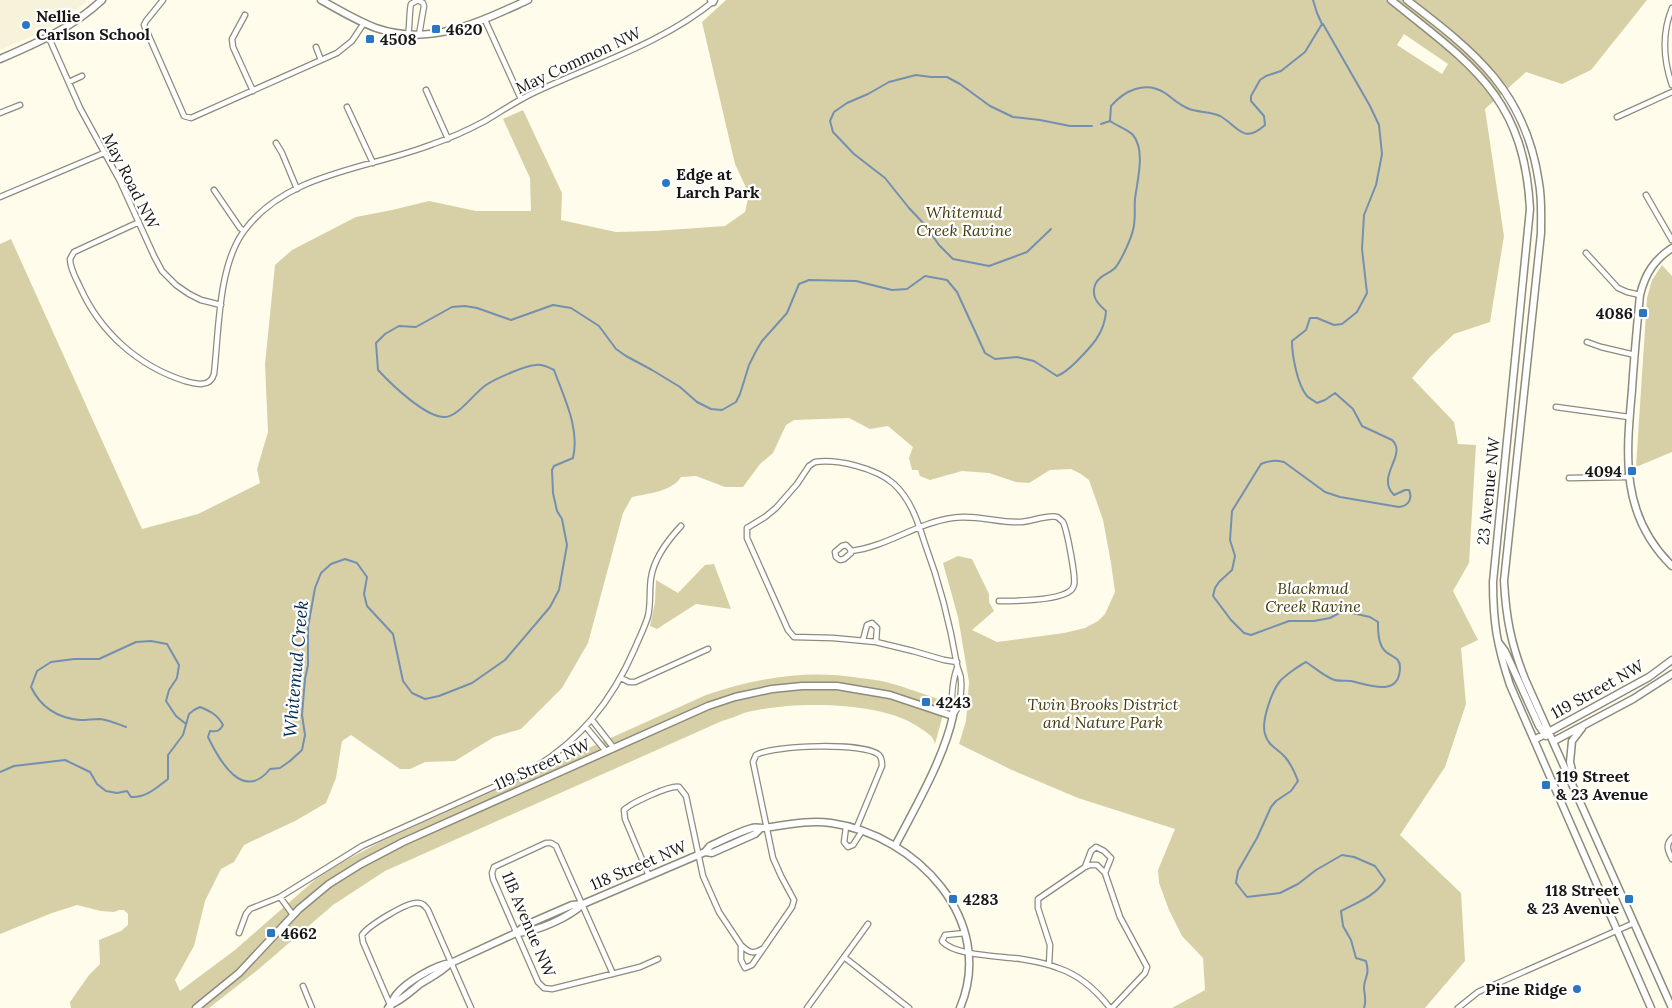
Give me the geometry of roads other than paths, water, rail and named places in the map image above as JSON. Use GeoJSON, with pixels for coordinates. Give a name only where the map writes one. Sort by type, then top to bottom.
{"type":"FeatureCollection","features":[{"type":"Feature","properties":{"kind":"main road"},"geometry":{"type":"LineString","coordinates":[[0,59],[49,38],[76,22],[102,0]]}},
{"type":"Feature","properties":{"kind":"main road"},"geometry":{"type":"LineString","coordinates":[[321,0],[332,2],[364,23],[388,32],[408,35],[445,33],[467,27],[528,0]]}},
{"type":"Feature","properties":{"kind":"main road","name":"23 Avenue NW"},"geometry":{"type":"LineString","coordinates":[[1391,0],[1468,62],[1483,78],[1500,102],[1517,136],[1529,186],[1529,233],[1493,582],[1493,614],[1496,639],[1510,685],[1650,1008]]}},
{"type":"Feature","properties":{"kind":"main road","name":"23 Avenue NW"},"geometry":{"type":"LineString","coordinates":[[1407,0],[1452,34],[1491,72],[1508,95],[1527,132],[1540,185],[1541,233],[1504,581],[1506,612],[1517,658],[1547,733]]}},
{"type":"Feature","properties":{"kind":"main road"},"geometry":{"type":"LineString","coordinates":[[1672,248],[1653,264],[1640,295],[1627,445],[1628,477],[1633,500],[1643,525],[1659,551],[1672,566]]}},
{"type":"Feature","properties":{"kind":"main road"},"geometry":{"type":"LineString","coordinates":[[1496,639],[1505,650],[1539,726],[1554,741],[1672,1008]]}},
{"type":"Feature","properties":{"kind":"main road","name":"119 Street NW"},"geometry":{"type":"LineString","coordinates":[[1534,740],[1649,677],[1672,660]]}},
{"type":"Feature","properties":{"kind":"main road","name":"119 Street NW"},"geometry":{"type":"LineString","coordinates":[[1554,741],[1633,699],[1672,674]]}},
{"type":"Feature","properties":{"kind":"main road","name":"119 Street NW"},"geometry":{"type":"LineString","coordinates":[[196,1008],[239,974],[293,915],[334,881],[376,855],[605,750],[708,706],[734,697],[772,689],[802,686],[838,686],[871,691],[908,700],[954,716]]}},
{"type":"Feature","properties":{"kind":"main road"},"geometry":{"type":"LineString","coordinates":[[895,846],[928,781],[948,736],[954,716]]}},
{"type":"Feature","properties":{"kind":"main road"},"geometry":{"type":"LineString","coordinates":[[1585,725],[1572,741],[1570,762],[1572,773],[1590,822]]}},
{"type":"Feature","properties":{"kind":"main road","name":"118 Street NW"},"geometry":{"type":"LineString","coordinates":[[390,1007],[396,994],[414,980],[442,964],[451,963],[516,933],[526,925],[572,905],[583,904],[649,876],[701,853],[718,842],[753,828],[811,822],[846,826],[895,846],[915,860],[944,891],[959,913],[969,953],[968,980],[960,1008]]}},
{"type":"Feature","properties":{"kind":"street"},"geometry":{"type":"LineString","coordinates":[[163,0],[144,26],[184,116],[188,118],[193,118],[337,53],[348,45],[364,23]]}},
{"type":"Feature","properties":{"kind":"street"},"geometry":{"type":"LineString","coordinates":[[408,35],[411,4],[418,0],[424,6],[419,35]]}},
{"type":"Feature","properties":{"kind":"street","name":"May Common NW"},"geometry":{"type":"LineString","coordinates":[[139,222],[77,250],[70,259],[71,268],[87,302],[100,321],[133,354],[158,370],[189,382],[205,384],[213,376],[227,266],[236,244],[244,231],[271,204],[297,189],[331,175],[414,152],[448,139],[484,121],[521,99],[655,38],[685,21],[713,1]]}},
{"type":"Feature","properties":{"kind":"street"},"geometry":{"type":"LineString","coordinates":[[1672,8],[1666,28],[1664,49],[1667,71],[1672,85]]}},
{"type":"Feature","properties":{"kind":"street"},"geometry":{"type":"LineString","coordinates":[[245,15],[232,39],[233,47],[253,91]]}},
{"type":"Feature","properties":{"kind":"street"},"geometry":{"type":"LineString","coordinates":[[485,20],[521,99]]}},
{"type":"Feature","properties":{"kind":"street","name":"May Road NW"},"geometry":{"type":"LineString","coordinates":[[49,38],[154,256],[168,278],[195,298],[221,305]]}},
{"type":"Feature","properties":{"kind":"street"},"geometry":{"type":"LineString","coordinates":[[316,47],[321,60]]}},
{"type":"Feature","properties":{"kind":"street"},"geometry":{"type":"LineString","coordinates":[[69,82],[82,76]]}},
{"type":"Feature","properties":{"kind":"street"},"geometry":{"type":"LineString","coordinates":[[426,90],[448,139]]}},
{"type":"Feature","properties":{"kind":"street"},"geometry":{"type":"LineString","coordinates":[[1617,117],[1672,92]]}},
{"type":"Feature","properties":{"kind":"street"},"geometry":{"type":"LineString","coordinates":[[0,113],[20,105]]}},
{"type":"Feature","properties":{"kind":"street"},"geometry":{"type":"LineString","coordinates":[[347,107],[372,164]]}},
{"type":"Feature","properties":{"kind":"street"},"geometry":{"type":"LineString","coordinates":[[276,143],[297,189]]}},
{"type":"Feature","properties":{"kind":"street"},"geometry":{"type":"LineString","coordinates":[[0,198],[104,153]]}},
{"type":"Feature","properties":{"kind":"street"},"geometry":{"type":"LineString","coordinates":[[214,190],[244,231]]}},
{"type":"Feature","properties":{"kind":"street"},"geometry":{"type":"LineString","coordinates":[[1646,195],[1672,240]]}},
{"type":"Feature","properties":{"kind":"street"},"geometry":{"type":"LineString","coordinates":[[1586,253],[1618,288],[1640,295]]}},
{"type":"Feature","properties":{"kind":"street"},"geometry":{"type":"LineString","coordinates":[[1587,342],[1635,355]]}},
{"type":"Feature","properties":{"kind":"street"},"geometry":{"type":"LineString","coordinates":[[1556,407],[1629,417]]}},
{"type":"Feature","properties":{"kind":"street"},"geometry":{"type":"LineString","coordinates":[[954,716],[952,706],[957,662],[942,596],[912,508],[894,484],[882,476],[857,466],[817,461],[809,466],[797,484],[776,508],[766,517],[747,528],[746,535],[788,630],[792,635],[797,638],[876,642],[957,662]]}},
{"type":"Feature","properties":{"kind":"street"},"geometry":{"type":"LineString","coordinates":[[1569,478],[1628,477]]}},
{"type":"Feature","properties":{"kind":"street"},"geometry":{"type":"LineString","coordinates":[[851,551],[944,519],[959,517],[986,518],[1014,522],[1032,521],[1050,516],[1061,519],[1065,528],[1073,568],[1074,584],[1072,590],[1067,593],[1044,598],[999,601]]}},
{"type":"Feature","properties":{"kind":"street","name":"119 Street NW"},"geometry":{"type":"LineString","coordinates":[[239,933],[246,914],[250,909],[280,897],[350,853],[378,838],[531,769],[565,745],[586,727],[609,698],[621,678],[647,621],[653,570],[668,540],[681,526]]}},
{"type":"Feature","properties":{"kind":"street"},"geometry":{"type":"LineString","coordinates":[[863,640],[867,624],[872,623],[876,628],[876,642]]}},
{"type":"Feature","properties":{"kind":"street"},"geometry":{"type":"LineString","coordinates":[[621,678],[629,682],[635,682],[708,649]]}},
{"type":"Feature","properties":{"kind":"street"},"geometry":{"type":"LineString","coordinates":[[954,716],[959,707],[961,693],[960,674],[957,668]]}},
{"type":"Feature","properties":{"kind":"street"},"geometry":{"type":"LineString","coordinates":[[592,720],[613,747]]}},
{"type":"Feature","properties":{"kind":"street"},"geometry":{"type":"LineString","coordinates":[[586,727],[605,750]]}},
{"type":"Feature","properties":{"kind":"street"},"geometry":{"type":"LineString","coordinates":[[742,945],[742,964],[745,968],[748,968],[752,965],[792,906],[794,900],[775,864],[764,828],[753,762],[756,756],[762,752],[814,746],[873,752],[881,758],[882,766],[859,830],[853,845],[848,847],[844,842],[846,826]]}},
{"type":"Feature","properties":{"kind":"street"},"geometry":{"type":"LineString","coordinates":[[649,876],[625,819],[624,810],[631,804],[671,787],[679,787],[686,796],[701,853],[706,885],[715,906],[742,945],[750,952],[762,949]]}},
{"type":"Feature","properties":{"kind":"street"},"geometry":{"type":"LineString","coordinates":[[1670,840],[1668,848],[1672,859]]}},
{"type":"Feature","properties":{"kind":"street","name":"11B Avenue NW"},"geometry":{"type":"LineString","coordinates":[[583,904],[559,850],[552,843],[497,864],[493,869],[493,879],[516,933],[538,982],[544,988],[552,989],[613,974]]}},
{"type":"Feature","properties":{"kind":"street"},"geometry":{"type":"LineString","coordinates":[[1085,867],[1091,851],[1096,847],[1104,851],[1111,858],[1105,873]]}},
{"type":"Feature","properties":{"kind":"street"},"geometry":{"type":"LineString","coordinates":[[965,933],[947,934],[943,936],[942,941],[969,953],[1023,959],[1068,972],[1084,982],[1111,1008],[1145,973],[1147,967],[1124,927],[1105,873],[1097,865],[1085,867],[1038,899],[1038,908],[1050,945],[1049,965]]}},
{"type":"Feature","properties":{"kind":"street"},"geometry":{"type":"LineString","coordinates":[[280,897],[293,915]]}},
{"type":"Feature","properties":{"kind":"street"},"geometry":{"type":"LineString","coordinates":[[390,1007],[362,935],[369,928],[393,913],[411,904],[420,903],[428,910],[471,1008]]}},
{"type":"Feature","properties":{"kind":"street"},"geometry":{"type":"LineString","coordinates":[[583,904],[613,974],[658,960]]}},
{"type":"Feature","properties":{"kind":"street"},"geometry":{"type":"LineString","coordinates":[[1458,1008],[1478,992],[1634,923]]}},
{"type":"Feature","properties":{"kind":"street"},"geometry":{"type":"LineString","coordinates":[[807,1008],[868,924]]}},
{"type":"Feature","properties":{"kind":"street"},"geometry":{"type":"LineString","coordinates":[[844,957],[909,1008]]}},
{"type":"Feature","properties":{"kind":"street"},"geometry":{"type":"LineString","coordinates":[[303,986],[312,1008]]}},
{"type":"Feature","properties":{"kind":"waterway","name":"Whitemud Creek"},"geometry":{"type":"LineString","coordinates":[[0,772],[14,766],[65,760],[90,772],[97,784],[106,791],[117,793],[127,791],[131,797],[141,796],[151,792],[168,779],[168,755],[183,735],[189,714],[200,707],[213,714],[223,725],[218,731],[210,731],[208,737],[225,766],[233,774],[241,780],[250,782],[260,778],[270,769],[280,768],[302,750],[305,735],[302,715],[308,665],[308,627],[315,588],[321,573],[331,564],[345,559],[357,563],[367,577],[364,594],[367,606],[393,634],[403,681],[412,693],[425,699],[439,696],[472,683],[505,660],[550,607],[559,590],[567,545],[562,519],[557,511],[553,493],[552,470],[554,466],[573,458],[575,447],[570,413],[554,370],[538,365],[518,370],[490,382],[461,409],[450,416],[437,416],[428,412],[409,399],[378,370],[376,343],[385,334],[399,326],[416,327],[452,307],[465,306],[477,308],[511,320],[553,305],[571,308],[599,326],[616,349],[626,356],[680,387],[697,402],[711,409],[722,410],[736,402],[756,351],[762,341],[787,313],[799,284],[809,280],[856,281],[892,290],[907,289],[925,276],[947,280],[957,292],[985,353],[995,359],[1017,357],[1034,361],[1057,376],[1072,366],[1087,351],[1100,333],[1106,311],[1095,297],[1095,285],[1101,277],[1117,265],[1128,244],[1134,226],[1135,199],[1140,166],[1139,149],[1131,133],[1110,121],[1111,106],[1122,96],[1135,89],[1150,87],[1165,93],[1191,110],[1220,116],[1241,132],[1246,134],[1257,131],[1265,125],[1264,116],[1251,101],[1251,96],[1260,80],[1281,71],[1305,52],[1322,24],[1313,0]]}},
{"type":"Feature","properties":{"kind":"waterway"},"geometry":{"type":"LineString","coordinates":[[1323,24],[1379,125],[1382,154],[1376,185],[1364,215],[1362,249],[1367,293],[1357,312],[1342,324],[1334,325],[1317,318],[1310,318],[1306,330],[1292,341],[1294,361],[1300,384],[1308,397],[1317,403],[1335,393],[1353,409],[1362,426],[1392,440],[1396,446],[1396,452],[1389,473],[1389,488],[1394,495],[1409,490],[1410,499],[1405,505],[1399,507],[1340,497],[1325,492],[1284,462],[1272,461],[1261,464],[1232,511],[1230,540],[1235,556],[1232,570],[1219,582],[1213,596],[1231,620],[1244,633],[1251,635],[1289,621],[1314,621],[1330,618],[1343,611],[1370,617],[1378,622],[1381,645],[1400,664],[1399,677],[1395,683],[1382,687],[1334,680],[1325,676],[1306,662],[1281,680],[1268,706],[1264,728],[1265,734],[1271,744],[1287,760],[1298,781],[1291,791],[1276,801],[1271,807],[1257,838],[1238,871],[1236,883],[1247,897],[1280,893],[1298,884],[1316,870],[1342,855],[1354,857],[1375,866],[1385,880],[1381,886],[1365,898],[1341,911],[1343,926],[1351,940],[1356,958],[1366,961],[1368,970],[1364,987],[1364,1008]]}},
{"type":"Feature","properties":{"kind":"waterway"},"geometry":{"type":"LineString","coordinates":[[1051,229],[1027,252],[989,266],[953,259],[939,245],[925,225],[885,178],[854,154],[833,132],[830,121],[834,112],[847,103],[889,82],[916,75],[947,77],[990,106],[1013,117],[1070,126],[1092,126]]}},
{"type":"Feature","properties":{"kind":"waterway"},"geometry":{"type":"LineString","coordinates":[[1101,124],[1110,121]]}},
{"type":"Feature","properties":{"kind":"waterway"},"geometry":{"type":"LineString","coordinates":[[126,727],[100,719],[72,719],[51,711],[40,701],[31,687],[37,671],[51,662],[74,659],[99,659],[136,642],[151,641],[167,644],[179,665],[177,678],[169,690],[166,701],[176,716],[186,724]]}},
{"type":"Feature","properties":{"kind":"place","name":"Nellie Carlson School"},"geometry":{"type":"Point","coordinates":[26,25]}},
{"type":"Feature","properties":{"kind":"place","name":"4620"},"geometry":{"type":"Point","coordinates":[436,29]}},
{"type":"Feature","properties":{"kind":"place","name":"4508"},"geometry":{"type":"Point","coordinates":[370,39]}},
{"type":"Feature","properties":{"kind":"place","name":"Edge at Larch Park"},"geometry":{"type":"Point","coordinates":[666,183]}},
{"type":"Feature","properties":{"kind":"place","name":"4086"},"geometry":{"type":"Point","coordinates":[1643,313]}},
{"type":"Feature","properties":{"kind":"place","name":"4094"},"geometry":{"type":"Point","coordinates":[1632,471]}},
{"type":"Feature","properties":{"kind":"place","name":"4243"},"geometry":{"type":"Point","coordinates":[926,702]}},
{"type":"Feature","properties":{"kind":"place","name":"119 Street & 23 Avenue"},"geometry":{"type":"Point","coordinates":[1546,785]}},
{"type":"Feature","properties":{"kind":"place","name":"4283"},"geometry":{"type":"Point","coordinates":[953,899]}},
{"type":"Feature","properties":{"kind":"place","name":"118 Street & 23 Avenue"},"geometry":{"type":"Point","coordinates":[1629,899]}},
{"type":"Feature","properties":{"kind":"place","name":"4662"},"geometry":{"type":"Point","coordinates":[271,933]}},
{"type":"Feature","properties":{"kind":"place","name":"Pine Ridge"},"geometry":{"type":"Point","coordinates":[1577,989]}},
{"type":"Feature","properties":{"kind":"park label","name":"Whitemud Creek Ravine"},"geometry":{"type":"Point","coordinates":[964,221]}},
{"type":"Feature","properties":{"kind":"park label","name":"Blackmud Creek Ravine"},"geometry":{"type":"Point","coordinates":[1313,597]}},
{"type":"Feature","properties":{"kind":"park label","name":"Twin Brooks District and Nature Park"},"geometry":{"type":"Point","coordinates":[1103,713]}}]}
